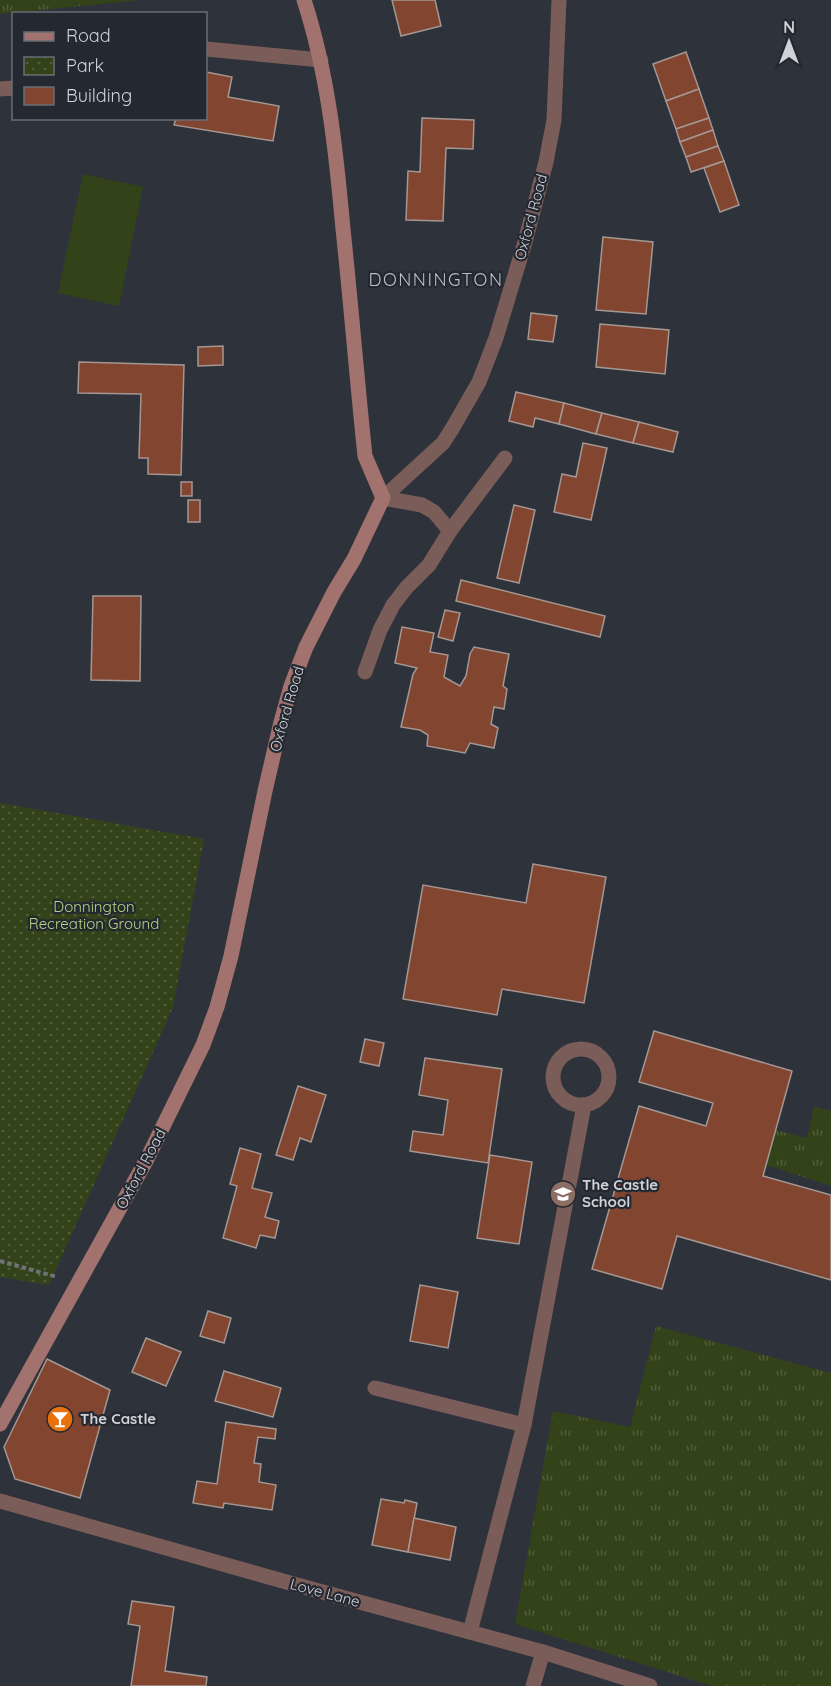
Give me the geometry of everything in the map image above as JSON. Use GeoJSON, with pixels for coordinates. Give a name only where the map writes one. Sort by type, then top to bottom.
{"type":"FeatureCollection","features":[{"type":"Feature","properties":{"kind":"main road"},"geometry":{"type":"LineString","coordinates":[[303,0],[321,60],[338,169],[364,456],[383,498]]}},
{"type":"Feature","properties":{"kind":"main road","name":"Oxford Road"},"geometry":{"type":"LineString","coordinates":[[0,1424],[147,1159],[203,1045],[217,1007],[231,956],[265,791],[291,686],[306,646],[354,559],[383,498]]}},
{"type":"Feature","properties":{"kind":"street","name":"Oxford Road"},"geometry":{"type":"LineString","coordinates":[[383,498],[427,459],[447,436],[479,382],[496,338],[525,242],[546,162],[554,120],[560,0]]}},
{"type":"Feature","properties":{"kind":"street"},"geometry":{"type":"LineString","coordinates":[[207,49],[321,60]]}},
{"type":"Feature","properties":{"kind":"street"},"geometry":{"type":"LineString","coordinates":[[364,672],[380,630],[393,605],[429,565],[450,531],[505,458]]}},
{"type":"Feature","properties":{"kind":"street"},"geometry":{"type":"LineString","coordinates":[[383,498],[422,505],[434,512],[450,531]]}},
{"type":"Feature","properties":{"kind":"street"},"geometry":{"type":"LineString","coordinates":[[470,1632],[524,1425],[584,1105]]}},
{"type":"Feature","properties":{"kind":"street"},"geometry":{"type":"LineString","coordinates":[[375,1388],[524,1425]]}},
{"type":"Feature","properties":{"kind":"street","name":"Love Lane"},"geometry":{"type":"LineString","coordinates":[[0,1501],[543,1652],[650,1686]]}},
{"type":"Feature","properties":{"kind":"street"},"geometry":{"type":"LineString","coordinates":[[533,1686],[543,1652]]}},
{"type":"Feature","properties":{"kind":"path"},"geometry":{"type":"LineString","coordinates":[[0,1261],[79,1284]]}},
{"type":"Feature","properties":{"kind":"green space"},"geometry":{"type":"Polygon","coordinates":[[[0,0],[141,0],[12,12],[0,14],[0,0]]]}},
{"type":"Feature","properties":{"kind":"green space"},"geometry":{"type":"Polygon","coordinates":[[[83,174],[143,187],[119,306],[58,293],[83,174]]]}},
{"type":"Feature","properties":{"kind":"green space","name":"Donnington Recreation Ground"},"geometry":{"type":"Polygon","coordinates":[[[0,803],[204,839],[173,1007],[49,1285],[0,1277],[0,803]]]}},
{"type":"Feature","properties":{"kind":"green space"},"geometry":{"type":"Polygon","coordinates":[[[814,1106],[831,1111],[831,1186],[766,1165],[775,1130],[807,1138],[814,1106]]]}},
{"type":"Feature","properties":{"kind":"green space"},"geometry":{"type":"Polygon","coordinates":[[[656,1326],[831,1373],[831,1686],[712,1686],[515,1624],[553,1411],[630,1427],[656,1326]]]}},
{"type":"Feature","properties":{"kind":"building"},"geometry":{"type":"Polygon","coordinates":[[[392,0],[435,0],[441,26],[401,36],[392,0]]]}},
{"type":"Feature","properties":{"kind":"building"},"geometry":{"type":"Polygon","coordinates":[[[686,52],[699,89],[666,101],[653,64],[686,52]]]}},
{"type":"Feature","properties":{"kind":"building"},"geometry":{"type":"Polygon","coordinates":[[[207,72],[232,77],[228,97],[279,106],[273,141],[174,125],[175,120],[207,120],[207,72]]]}},
{"type":"Feature","properties":{"kind":"building"},"geometry":{"type":"Polygon","coordinates":[[[699,89],[709,118],[676,129],[666,101],[699,89]]]}},
{"type":"Feature","properties":{"kind":"building"},"geometry":{"type":"Polygon","coordinates":[[[422,118],[474,120],[473,149],[446,148],[443,221],[406,220],[408,171],[420,172],[422,118]]]}},
{"type":"Feature","properties":{"kind":"building"},"geometry":{"type":"Polygon","coordinates":[[[709,118],[713,130],[680,142],[676,129],[709,118]]]}},
{"type":"Feature","properties":{"kind":"building"},"geometry":{"type":"Polygon","coordinates":[[[713,130],[718,146],[686,157],[680,142],[713,130]]]}},
{"type":"Feature","properties":{"kind":"building"},"geometry":{"type":"Polygon","coordinates":[[[718,146],[724,161],[691,172],[686,157],[718,146]]]}},
{"type":"Feature","properties":{"kind":"building"},"geometry":{"type":"Polygon","coordinates":[[[724,161],[739,205],[720,212],[704,168],[724,161]]]}},
{"type":"Feature","properties":{"kind":"building"},"geometry":{"type":"Polygon","coordinates":[[[603,237],[653,242],[646,314],[596,310],[603,237]]]}},
{"type":"Feature","properties":{"kind":"building"},"geometry":{"type":"Polygon","coordinates":[[[531,313],[557,316],[553,342],[528,339],[531,313]]]}},
{"type":"Feature","properties":{"kind":"building"},"geometry":{"type":"Polygon","coordinates":[[[600,324],[669,330],[665,374],[596,367],[600,324]]]}},
{"type":"Feature","properties":{"kind":"building"},"geometry":{"type":"Polygon","coordinates":[[[223,346],[223,365],[198,366],[198,347],[223,346]]]}},
{"type":"Feature","properties":{"kind":"building"},"geometry":{"type":"Polygon","coordinates":[[[79,362],[184,365],[181,475],[148,474],[148,458],[139,458],[141,394],[78,393],[79,362]]]}},
{"type":"Feature","properties":{"kind":"building"},"geometry":{"type":"Polygon","coordinates":[[[516,392],[564,403],[559,424],[535,418],[533,427],[509,421],[516,392]]]}},
{"type":"Feature","properties":{"kind":"building"},"geometry":{"type":"Polygon","coordinates":[[[564,403],[602,413],[596,434],[559,424],[564,403]]]}},
{"type":"Feature","properties":{"kind":"building"},"geometry":{"type":"Polygon","coordinates":[[[602,413],[639,422],[633,443],[596,434],[602,413]]]}},
{"type":"Feature","properties":{"kind":"building"},"geometry":{"type":"Polygon","coordinates":[[[639,422],[678,432],[673,452],[633,443],[639,422]]]}},
{"type":"Feature","properties":{"kind":"building"},"geometry":{"type":"Polygon","coordinates":[[[583,443],[607,448],[591,520],[554,512],[562,474],[576,477],[583,443]]]}},
{"type":"Feature","properties":{"kind":"building"},"geometry":{"type":"Polygon","coordinates":[[[181,482],[192,482],[192,496],[181,496],[181,482]]]}},
{"type":"Feature","properties":{"kind":"building"},"geometry":{"type":"Polygon","coordinates":[[[188,500],[200,500],[200,522],[188,522],[188,500]]]}},
{"type":"Feature","properties":{"kind":"building"},"geometry":{"type":"Polygon","coordinates":[[[514,505],[535,510],[519,583],[497,578],[514,505]]]}},
{"type":"Feature","properties":{"kind":"building"},"geometry":{"type":"Polygon","coordinates":[[[461,580],[605,616],[600,637],[456,601],[461,580]]]}},
{"type":"Feature","properties":{"kind":"building"},"geometry":{"type":"Polygon","coordinates":[[[93,596],[141,596],[140,681],[91,680],[93,596]]]}},
{"type":"Feature","properties":{"kind":"building"},"geometry":{"type":"Polygon","coordinates":[[[445,610],[460,613],[453,641],[438,637],[445,610]]]}},
{"type":"Feature","properties":{"kind":"building"},"geometry":{"type":"Polygon","coordinates":[[[402,627],[434,633],[430,652],[448,655],[444,677],[460,686],[466,676],[470,654],[474,647],[509,654],[503,686],[507,689],[504,709],[494,707],[491,724],[498,728],[494,748],[470,743],[465,753],[427,746],[428,735],[420,730],[401,727],[413,674],[417,668],[395,663],[402,627]]]}},
{"type":"Feature","properties":{"kind":"building"},"geometry":{"type":"Polygon","coordinates":[[[533,864],[606,877],[584,1003],[502,989],[497,1015],[403,999],[423,885],[526,903],[533,864]]]}},
{"type":"Feature","properties":{"kind":"building"},"geometry":{"type":"Polygon","coordinates":[[[654,1031],[792,1071],[763,1176],[831,1195],[831,1280],[677,1236],[662,1289],[592,1269],[639,1106],[706,1126],[713,1103],[639,1082],[654,1031]]]}},
{"type":"Feature","properties":{"kind":"building"},"geometry":{"type":"Polygon","coordinates":[[[365,1039],[384,1043],[379,1066],[360,1062],[365,1039]]]}},
{"type":"Feature","properties":{"kind":"building"},"geometry":{"type":"Polygon","coordinates":[[[425,1058],[502,1069],[488,1163],[410,1151],[413,1131],[443,1135],[448,1100],[419,1095],[425,1058]]]}},
{"type":"Feature","properties":{"kind":"building"},"geometry":{"type":"Polygon","coordinates":[[[298,1086],[326,1095],[311,1142],[300,1138],[293,1160],[276,1155],[298,1086]]]}},
{"type":"Feature","properties":{"kind":"building"},"geometry":{"type":"Polygon","coordinates":[[[240,1148],[261,1154],[252,1188],[272,1193],[265,1217],[279,1221],[275,1238],[260,1235],[256,1248],[223,1238],[237,1186],[230,1184],[240,1148]]]}},
{"type":"Feature","properties":{"kind":"building"},"geometry":{"type":"Polygon","coordinates":[[[490,1155],[532,1162],[519,1244],[477,1238],[490,1155]]]}},
{"type":"Feature","properties":{"kind":"building"},"geometry":{"type":"Polygon","coordinates":[[[420,1285],[458,1292],[448,1348],[410,1341],[420,1285]]]}},
{"type":"Feature","properties":{"kind":"building"},"geometry":{"type":"Polygon","coordinates":[[[208,1311],[231,1318],[224,1343],[200,1336],[208,1311]]]}},
{"type":"Feature","properties":{"kind":"building"},"geometry":{"type":"Polygon","coordinates":[[[146,1338],[181,1352],[166,1386],[132,1372],[146,1338]]]}},
{"type":"Feature","properties":{"kind":"building","name":"The Castle"},"geometry":{"type":"Polygon","coordinates":[[[47,1359],[110,1390],[80,1498],[15,1479],[4,1447],[47,1359]]]}},
{"type":"Feature","properties":{"kind":"building"},"geometry":{"type":"Polygon","coordinates":[[[224,1371],[281,1388],[273,1417],[215,1401],[224,1371]]]}},
{"type":"Feature","properties":{"kind":"building"},"geometry":{"type":"Polygon","coordinates":[[[226,1422],[276,1429],[275,1439],[258,1437],[254,1463],[261,1464],[259,1482],[276,1485],[272,1510],[224,1503],[223,1508],[193,1503],[197,1481],[217,1484],[226,1422]]]}},
{"type":"Feature","properties":{"kind":"building"},"geometry":{"type":"Polygon","coordinates":[[[381,1499],[417,1503],[408,1552],[372,1545],[381,1499]]]}},
{"type":"Feature","properties":{"kind":"building"},"geometry":{"type":"Polygon","coordinates":[[[414,1518],[456,1527],[450,1560],[408,1552],[414,1518]]]}},
{"type":"Feature","properties":{"kind":"building"},"geometry":{"type":"Polygon","coordinates":[[[132,1601],[174,1607],[165,1671],[207,1677],[206,1686],[131,1686],[140,1626],[128,1624],[132,1601]]]}},
{"type":"Feature","properties":{"kind":"place","name":"The Castle School"},"geometry":{"type":"Point","coordinates":[563,1194]}},
{"type":"Feature","properties":{"kind":"place","name":"The Castle"},"geometry":{"type":"Point","coordinates":[60,1419]}},
{"type":"Feature","properties":{"kind":"district","name":"DONNINGTON"},"geometry":{"type":"Point","coordinates":[436,280]}}]}
